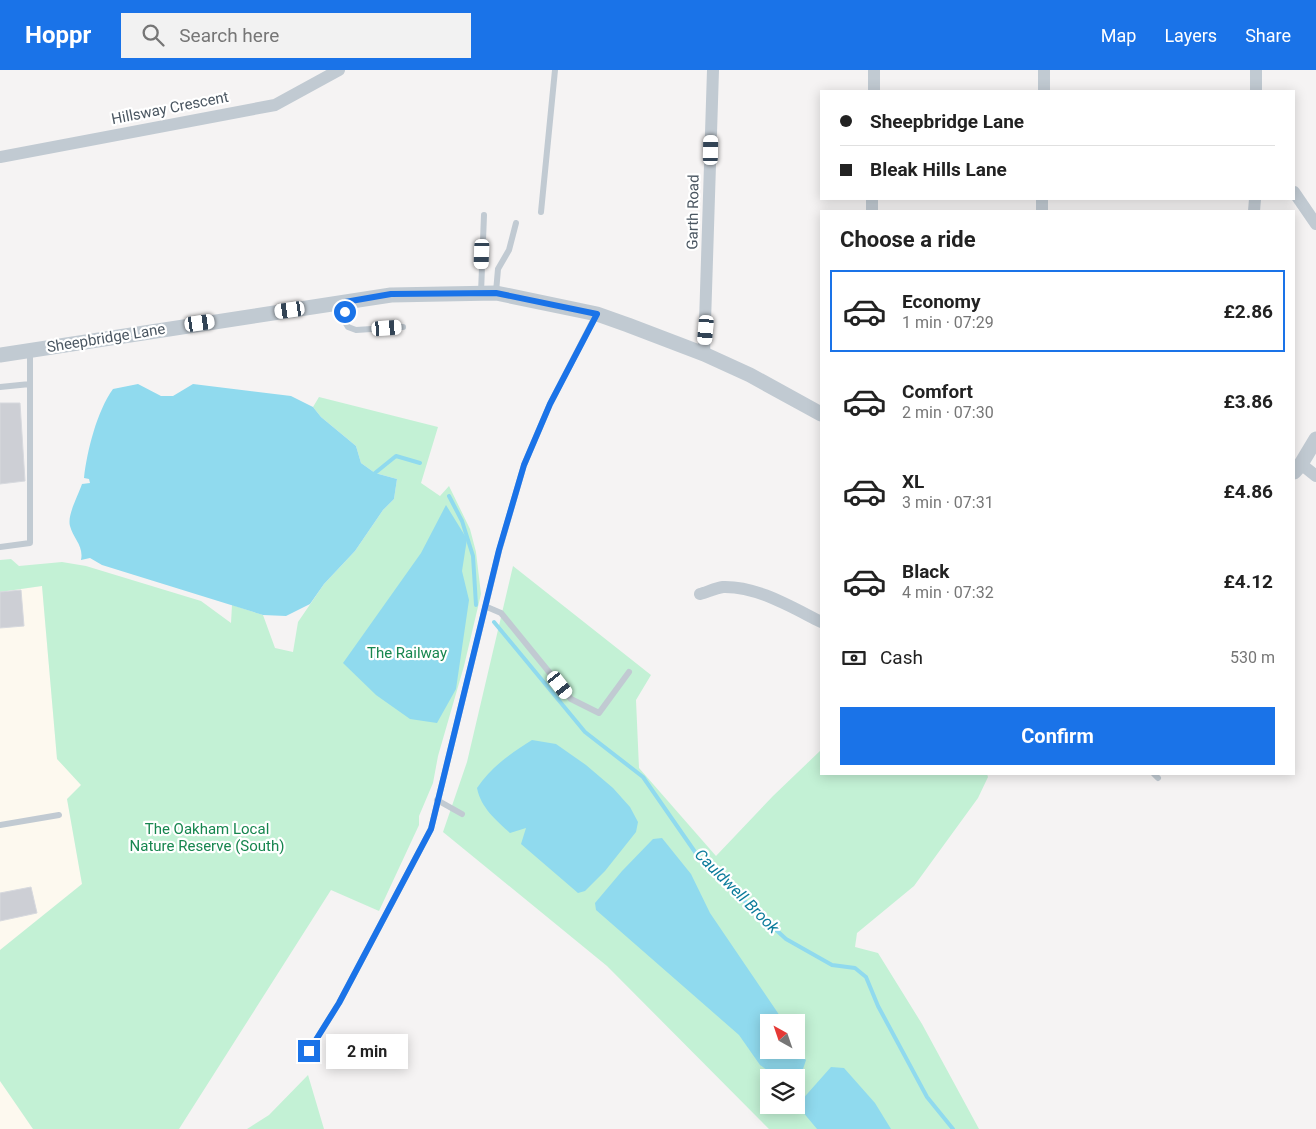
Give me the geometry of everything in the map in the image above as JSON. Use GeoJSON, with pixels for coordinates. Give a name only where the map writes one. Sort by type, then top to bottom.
{"type":"FeatureCollection","features":[{"type":"Feature","properties":{"kind":"street","name":"Hillsway Crescent"},"geometry":{"type":"LineString","coordinates":[[0,157],[275,105],[339,70]]}},
{"type":"Feature","properties":{"kind":"street","name":"Garth Road"},"geometry":{"type":"LineString","coordinates":[[704,354],[713,70]]}},
{"type":"Feature","properties":{"kind":"street"},"geometry":{"type":"LineString","coordinates":[[874,70],[874,90]]}},
{"type":"Feature","properties":{"kind":"street"},"geometry":{"type":"LineString","coordinates":[[1044,70],[1044,90]]}},
{"type":"Feature","properties":{"kind":"street"},"geometry":{"type":"LineString","coordinates":[[1256,70],[1256,90]]}},
{"type":"Feature","properties":{"kind":"street"},"geometry":{"type":"LineString","coordinates":[[1295,193],[1316,224]]}},
{"type":"Feature","properties":{"kind":"street","name":"Sheepbridge Lane"},"geometry":{"type":"LineString","coordinates":[[0,355],[391,294],[488,293],[597,314],[704,354],[750,375],[820,413]]}},
{"type":"Feature","properties":{"kind":"street"},"geometry":{"type":"LineString","coordinates":[[1316,439],[1297,468],[1316,476]]}},
{"type":"Feature","properties":{"kind":"street"},"geometry":{"type":"LineString","coordinates":[[700,594],[721,587],[743,588],[778,601],[820,622]]}},
{"type":"Feature","properties":{"kind":"lane"},"geometry":{"type":"LineString","coordinates":[[541,212],[555,70]]}},
{"type":"Feature","properties":{"kind":"lane"},"geometry":{"type":"LineString","coordinates":[[484,215],[488,293]]}},
{"type":"Feature","properties":{"kind":"lane"},"geometry":{"type":"LineString","coordinates":[[488,293],[509,250],[516,223]]}},
{"type":"Feature","properties":{"kind":"lane"},"geometry":{"type":"LineString","coordinates":[[345,302],[345,322],[348,327],[356,330],[403,328]]}},
{"type":"Feature","properties":{"kind":"lane"},"geometry":{"type":"LineString","coordinates":[[309,1051],[339,1003],[431,829],[499,550],[524,465],[550,404],[597,314]]}},
{"type":"Feature","properties":{"kind":"lane"},"geometry":{"type":"LineString","coordinates":[[0,546],[30,543],[30,350]]}},
{"type":"Feature","properties":{"kind":"lane"},"geometry":{"type":"LineString","coordinates":[[0,387],[30,384]]}},
{"type":"Feature","properties":{"kind":"lane"},"geometry":{"type":"LineString","coordinates":[[486,607],[501,613],[571,699],[599,713],[629,672]]}},
{"type":"Feature","properties":{"kind":"lane"},"geometry":{"type":"LineString","coordinates":[[438,800],[462,814]]}},
{"type":"Feature","properties":{"kind":"lane"},"geometry":{"type":"LineString","coordinates":[[0,825],[60,816]]}},
{"type":"Feature","properties":{"kind":"shaded area"},"geometry":{"type":"Polygon","coordinates":[[[42,586],[57,758],[81,785],[67,799],[82,884],[0,950],[0,592],[42,586]]]}},
{"type":"Feature","properties":{"kind":"shaded area"},"geometry":{"type":"Polygon","coordinates":[[[0,1081],[14,1100],[33,1129],[0,1129],[0,1081]]]}},
{"type":"Feature","properties":{"kind":"green space","name":"The Oakham Local Nature Reserve (South)"},"geometry":{"type":"Polygon","coordinates":[[[319,397],[438,427],[421,483],[440,496],[449,486],[470,529],[476,552],[481,594],[464,666],[438,756],[433,783],[419,816],[419,825],[379,911],[331,890],[179,1129],[33,1129],[0,1081],[0,950],[82,884],[67,799],[81,785],[57,759],[42,586],[0,592],[0,560],[11,559],[19,566],[62,562],[86,566],[201,601],[231,623],[232,605],[263,615],[275,648],[293,652],[298,622],[324,584],[355,551],[383,510],[394,499],[397,479],[375,473],[361,463],[356,446],[321,417],[313,407],[319,397]]]}},
{"type":"Feature","properties":{"kind":"green space"},"geometry":{"type":"Polygon","coordinates":[[[513,566],[651,675],[636,700],[639,768],[716,856],[773,796],[820,751],[820,775],[987,775],[978,798],[914,886],[857,933],[855,947],[878,953],[922,1024],[979,1129],[769,1129],[607,966],[443,832],[467,762],[513,566]]]}},
{"type":"Feature","properties":{"kind":"green space"},"geometry":{"type":"Polygon","coordinates":[[[308,1075],[324,1129],[247,1129],[269,1115],[308,1075]]]}},
{"type":"Feature","properties":{"kind":"water"},"geometry":{"type":"Polygon","coordinates":[[[138,384],[161,396],[173,396],[193,384],[291,396],[313,407],[321,417],[356,446],[361,463],[375,473],[397,479],[394,499],[383,510],[355,551],[324,584],[310,604],[286,616],[263,615],[102,565],[90,558],[81,560],[81,550],[69,522],[71,511],[82,484],[90,483],[89,479],[84,478],[94,432],[102,408],[113,389],[138,384]]]}},
{"type":"Feature","properties":{"kind":"water","name":"The Railway"},"geometry":{"type":"Polygon","coordinates":[[[446,505],[467,539],[462,571],[469,600],[456,689],[437,723],[410,719],[376,695],[343,663],[421,553],[446,505]]]}},
{"type":"Feature","properties":{"kind":"water"},"geometry":{"type":"Polygon","coordinates":[[[532,740],[556,744],[586,765],[613,788],[630,807],[638,822],[636,832],[605,871],[585,891],[578,893],[521,844],[526,828],[510,833],[490,813],[479,795],[477,788],[488,774],[532,740]]]}},
{"type":"Feature","properties":{"kind":"water"},"geometry":{"type":"Polygon","coordinates":[[[662,838],[691,874],[710,913],[779,1014],[760,1014],[760,1059],[805,1059],[806,1060],[803,1069],[766,1069],[760,1065],[739,1035],[596,910],[595,903],[653,839],[662,838]]]}},
{"type":"Feature","properties":{"kind":"water"},"geometry":{"type":"Polygon","coordinates":[[[831,1067],[844,1068],[875,1103],[891,1129],[817,1129],[804,1114],[805,1096],[831,1067]]]}},
{"type":"Feature","properties":{"kind":"building"},"geometry":{"type":"Polygon","coordinates":[[[0,403],[20,403],[25,481],[0,484],[0,403]]]}},
{"type":"Feature","properties":{"kind":"building"},"geometry":{"type":"Polygon","coordinates":[[[21,590],[24,626],[0,628],[0,592],[21,590]]]}},
{"type":"Feature","properties":{"kind":"building"},"geometry":{"type":"Polygon","coordinates":[[[31,887],[37,913],[0,921],[0,893],[31,887]]]}},
{"type":"Feature","properties":{"kind":"waterway","name":"Cauldwell Brook"},"geometry":{"type":"LineString","coordinates":[[375,473],[396,456],[420,463]]}},
{"type":"Feature","properties":{"kind":"waterway","name":"Cauldwell Brook"},"geometry":{"type":"LineString","coordinates":[[449,496],[462,521],[473,556],[476,605]]}},
{"type":"Feature","properties":{"kind":"waterway","name":"Cauldwell Brook"},"geometry":{"type":"LineString","coordinates":[[494,622],[585,732],[643,777],[702,862],[786,939],[832,965],[855,968],[866,977],[878,1006],[927,1097],[953,1129]]}},
{"type":"Feature","properties":{"kind":"route"},"geometry":{"type":"LineString","coordinates":[[309,1051],[339,1003],[431,829],[454,728],[485,613],[499,550],[524,465],[550,404],[597,314],[496,293],[391,294],[345,302],[345,312]]}}]}
